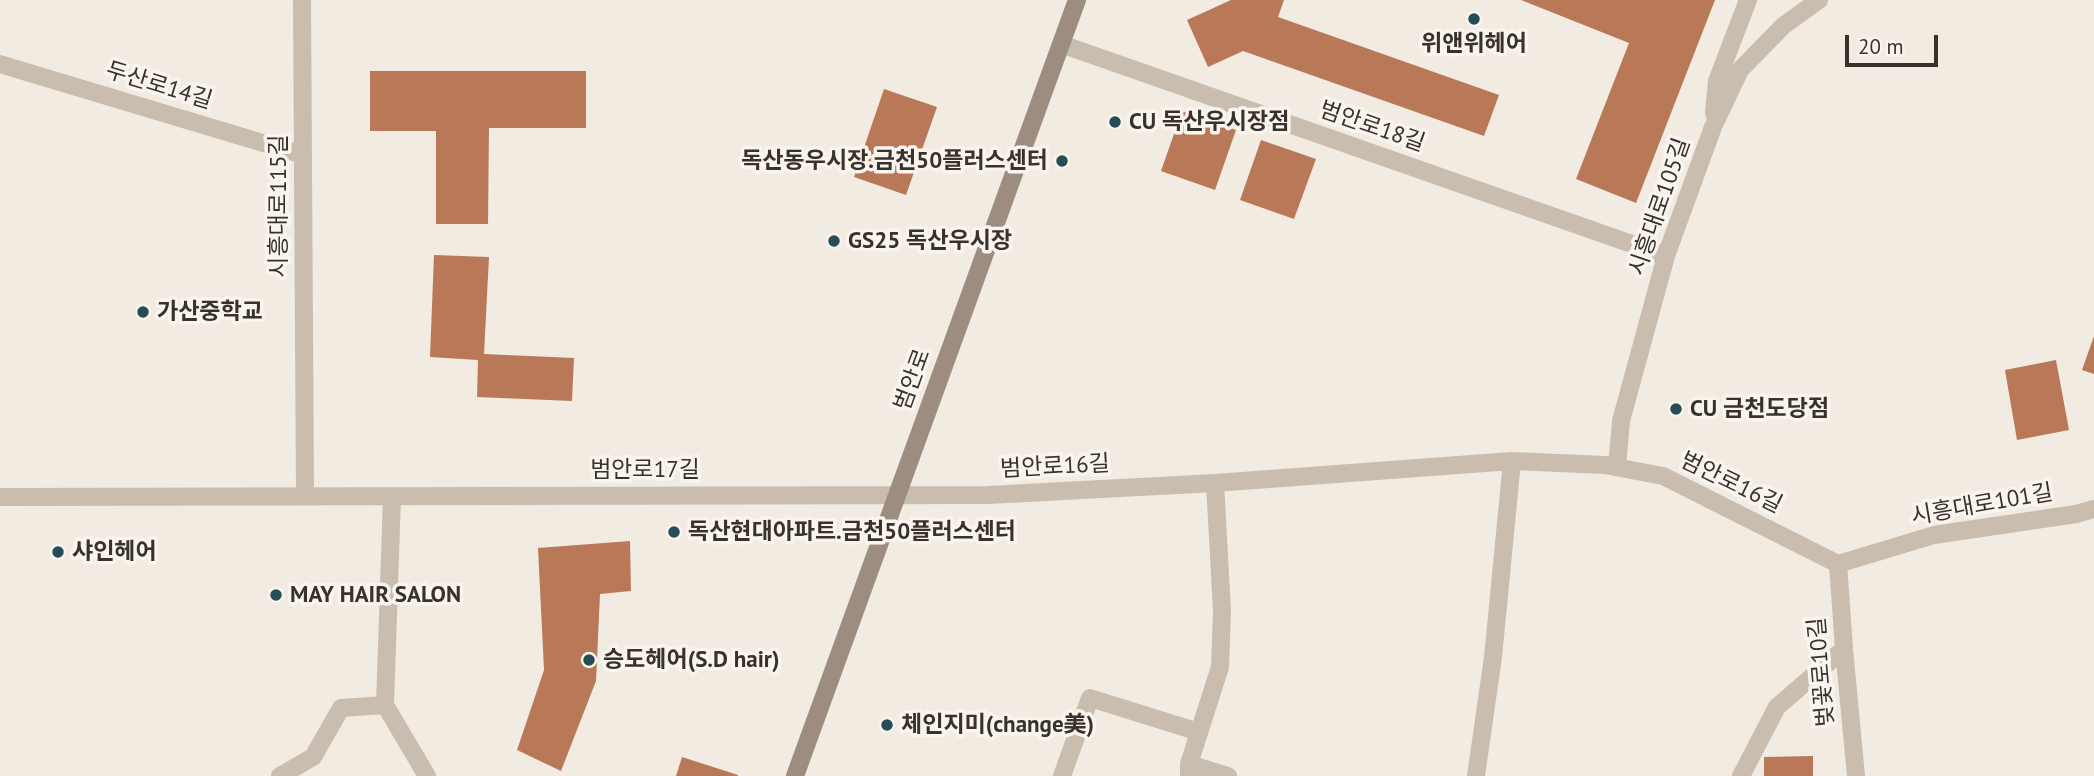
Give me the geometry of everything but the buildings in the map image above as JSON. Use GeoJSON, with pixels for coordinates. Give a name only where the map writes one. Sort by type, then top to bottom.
{"type":"FeatureCollection","features":[{"type":"Feature","properties":{"kind":"main road","name":"범안로"},"geometry":{"type":"LineString","coordinates":[[795,776],[1077,0]]}},
{"type":"Feature","properties":{"kind":"street","name":"시흥대로115길"},"geometry":{"type":"LineString","coordinates":[[302,0],[305,496]]}},
{"type":"Feature","properties":{"kind":"street"},"geometry":{"type":"LineString","coordinates":[[1713,127],[1717,81],[1748,0]]}},
{"type":"Feature","properties":{"kind":"street","name":"시흥대로105길"},"geometry":{"type":"LineString","coordinates":[[1617,467],[1621,421],[1666,256],[1713,127],[1740,70],[1783,26],[1819,0]]}},
{"type":"Feature","properties":{"kind":"street","name":"범안로18길"},"geometry":{"type":"LineString","coordinates":[[1061,44],[1666,256]]}},
{"type":"Feature","properties":{"kind":"street","name":"두산로14길"},"geometry":{"type":"LineString","coordinates":[[0,64],[303,155]]}},
{"type":"Feature","properties":{"kind":"street"},"geometry":{"type":"LineString","coordinates":[[1476,776],[1493,656],[1511,461]]}},
{"type":"Feature","properties":{"kind":"street","name":"범안로16길"},"geometry":{"type":"LineString","coordinates":[[898,494],[988,495],[1215,483],[1511,461],[1605,465],[1663,476],[1839,564]]}},
{"type":"Feature","properties":{"kind":"street"},"geometry":{"type":"LineString","coordinates":[[1215,483],[1222,611],[1220,667],[1189,770],[1228,776]]}},
{"type":"Feature","properties":{"kind":"street","name":"범안로17길"},"geometry":{"type":"LineString","coordinates":[[0,497],[898,494]]}},
{"type":"Feature","properties":{"kind":"street"},"geometry":{"type":"LineString","coordinates":[[392,496],[385,705],[427,776]]}},
{"type":"Feature","properties":{"kind":"street","name":"시흥대로101길"},"geometry":{"type":"LineString","coordinates":[[1839,564],[1934,534],[2076,514],[2094,509]]}},
{"type":"Feature","properties":{"kind":"street","name":"벚꽃로10길"},"geometry":{"type":"LineString","coordinates":[[1839,564],[1856,776]]}},
{"type":"Feature","properties":{"kind":"street"},"geometry":{"type":"LineString","coordinates":[[1741,776],[1777,707],[1844,649]]}},
{"type":"Feature","properties":{"kind":"street"},"geometry":{"type":"LineString","coordinates":[[1062,776],[1090,698],[1199,732]]}},
{"type":"Feature","properties":{"kind":"street"},"geometry":{"type":"LineString","coordinates":[[280,776],[313,757],[341,708],[385,705]]}},
{"type":"Feature","properties":{"kind":"place","name":"위앤위헤어"},"geometry":{"type":"Point","coordinates":[1474,19]}},
{"type":"Feature","properties":{"kind":"place","name":"CU 독산우시장점"},"geometry":{"type":"Point","coordinates":[1115,122]}},
{"type":"Feature","properties":{"kind":"place","name":"독산동우시장.금천50플러스센터"},"geometry":{"type":"Point","coordinates":[1062,161]}},
{"type":"Feature","properties":{"kind":"place","name":"GS25 독산우시장"},"geometry":{"type":"Point","coordinates":[834,241]}},
{"type":"Feature","properties":{"kind":"place","name":"가산중학교"},"geometry":{"type":"Point","coordinates":[143,312]}},
{"type":"Feature","properties":{"kind":"place","name":"CU 금천도당점"},"geometry":{"type":"Point","coordinates":[1676,409]}},
{"type":"Feature","properties":{"kind":"place","name":"독산현대아파트.금천50플러스센터"},"geometry":{"type":"Point","coordinates":[674,532]}},
{"type":"Feature","properties":{"kind":"place","name":"샤인헤어"},"geometry":{"type":"Point","coordinates":[58,552]}},
{"type":"Feature","properties":{"kind":"place","name":"MAY HAIR SALON"},"geometry":{"type":"Point","coordinates":[276,595]}},
{"type":"Feature","properties":{"kind":"place","name":"승도헤어(S.D hair)"},"geometry":{"type":"Point","coordinates":[589,660]}},
{"type":"Feature","properties":{"kind":"place","name":"체인지미(change美)"},"geometry":{"type":"Point","coordinates":[887,725]}}]}
